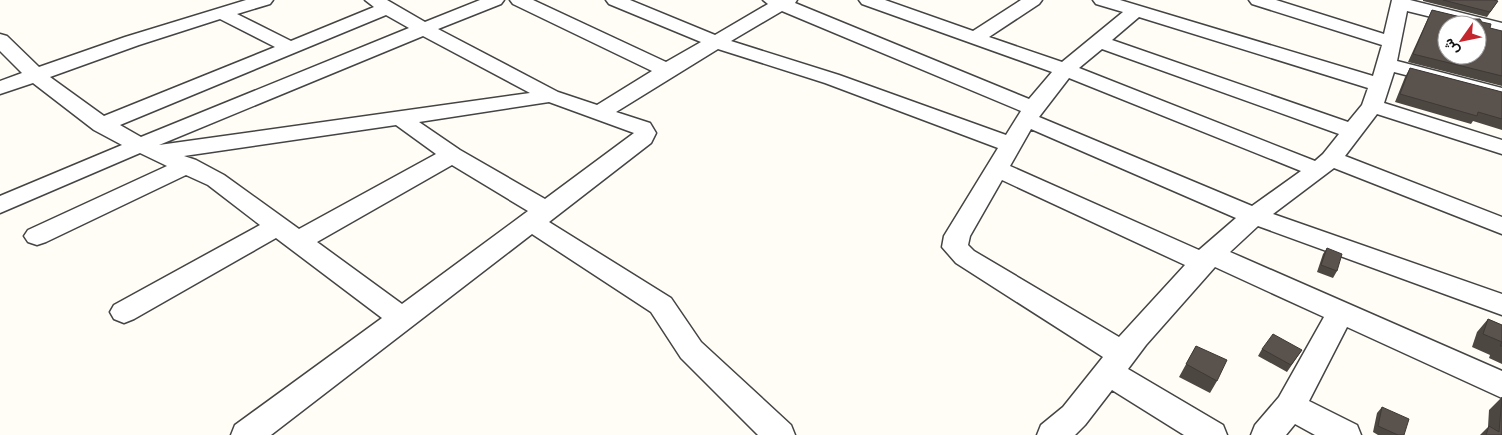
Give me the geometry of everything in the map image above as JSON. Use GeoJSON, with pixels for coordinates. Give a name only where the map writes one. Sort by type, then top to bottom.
{"type":"FeatureCollection","features":[{"type":"Feature","properties":{"kind":"street"},"geometry":{"type":"LineString","coordinates":[[0,88],[264,0]]}},
{"type":"Feature","properties":{"kind":"street"},"geometry":{"type":"LineString","coordinates":[[0,205],[150,149],[422,28],[495,0]]}},
{"type":"Feature","properties":{"kind":"street"},"geometry":{"type":"LineString","coordinates":[[519,0],[667,70]]}},
{"type":"Feature","properties":{"kind":"street"},"geometry":{"type":"LineString","coordinates":[[615,0],[716,42],[832,79],[1012,145]]}},
{"type":"Feature","properties":{"kind":"street"},"geometry":{"type":"LineString","coordinates":[[868,0],[1324,165],[1502,226]]}},
{"type":"Feature","properties":{"kind":"street"},"geometry":{"type":"LineString","coordinates":[[975,38],[1033,0]]}},
{"type":"Feature","properties":{"kind":"street"},"geometry":{"type":"LineString","coordinates":[[1102,0],[1383,74],[1502,94]]}},
{"type":"Feature","properties":{"kind":"street"},"geometry":{"type":"LineString","coordinates":[[1258,0],[1502,147]]}},
{"type":"Feature","properties":{"kind":"street"},"geometry":{"type":"LineString","coordinates":[[599,113],[780,1],[1254,216],[1502,305]]}},
{"type":"Feature","properties":{"kind":"street"},"geometry":{"type":"LineString","coordinates":[[1064,426],[1207,259],[1254,216],[1324,165],[1352,131],[1383,74],[1400,2],[1502,29]]}},
{"type":"Feature","properties":{"kind":"street"},"geometry":{"type":"LineString","coordinates":[[102,125],[291,48],[380,4],[551,96],[642,128],[645,133],[644,138],[247,435]]}},
{"type":"Feature","properties":{"kind":"street"},"geometry":{"type":"LineString","coordinates":[[1136,10],[1065,70],[1029,113],[998,169],[957,236],[955,247],[965,257],[1111,370],[1211,435]]}},
{"type":"Feature","properties":{"kind":"street"},"geometry":{"type":"LineString","coordinates":[[221,14],[291,48]]}},
{"type":"Feature","properties":{"kind":"street"},"geometry":{"type":"LineString","coordinates":[[0,40],[36,75],[102,125],[216,180],[402,318]]}},
{"type":"Feature","properties":{"kind":"street"},"geometry":{"type":"LineString","coordinates":[[1098,41],[1352,131]]}},
{"type":"Feature","properties":{"kind":"street"},"geometry":{"type":"LineString","coordinates":[[150,149],[400,118],[551,96]]}},
{"type":"Feature","properties":{"kind":"street"},"geometry":{"type":"LineString","coordinates":[[400,118],[661,304],[690,350],[779,435]]}},
{"type":"Feature","properties":{"kind":"street"},"geometry":{"type":"LineString","coordinates":[[124,312],[452,155]]}},
{"type":"Feature","properties":{"kind":"street"},"geometry":{"type":"LineString","coordinates":[[37,236],[188,165]]}},
{"type":"Feature","properties":{"kind":"street"},"geometry":{"type":"LineString","coordinates":[[998,169],[1502,385]]}},
{"type":"Feature","properties":{"kind":"street"},"geometry":{"type":"LineString","coordinates":[[1267,435],[1290,406],[1340,314]]}},
{"type":"Feature","properties":{"kind":"street"},"geometry":{"type":"LineString","coordinates":[[1290,406],[1345,435]]}},
{"type":"Feature","properties":{"kind":"building"},"geometry":{"type":"Polygon","coordinates":[[[1443,0],[1494,0],[1498,1],[1490,12],[1443,0]]]}},
{"type":"Feature","properties":{"kind":"building"},"geometry":{"type":"Polygon","coordinates":[[[1432,10],[1453,15],[1437,15],[1437,60],[1413,54],[1432,10]]]}},
{"type":"Feature","properties":{"kind":"building"},"geometry":{"type":"Polygon","coordinates":[[[1487,23],[1491,24],[1490,28],[1502,31],[1502,76],[1458,65],[1487,65],[1487,23]]]}},
{"type":"Feature","properties":{"kind":"building"},"geometry":{"type":"Polygon","coordinates":[[[1410,68],[1502,92],[1502,119],[1478,112],[1477,116],[1400,94],[1410,68]]]}},
{"type":"Feature","properties":{"kind":"building"},"geometry":{"type":"Polygon","coordinates":[[[1327,248],[1342,254],[1337,271],[1321,265],[1327,248]]]}},
{"type":"Feature","properties":{"kind":"building"},"geometry":{"type":"Polygon","coordinates":[[[1488,319],[1502,325],[1502,342],[1483,334],[1488,319]]]}},
{"type":"Feature","properties":{"kind":"building"},"geometry":{"type":"Polygon","coordinates":[[[1273,334],[1302,350],[1291,365],[1262,349],[1273,334]]]}},
{"type":"Feature","properties":{"kind":"building"},"geometry":{"type":"Polygon","coordinates":[[[1196,346],[1227,360],[1217,381],[1186,364],[1196,346]]]}},
{"type":"Feature","properties":{"kind":"building"},"geometry":{"type":"Polygon","coordinates":[[[1502,397],[1502,435],[1486,435],[1489,426],[1499,432],[1502,397]]]}},
{"type":"Feature","properties":{"kind":"building"},"geometry":{"type":"Polygon","coordinates":[[[1382,407],[1409,419],[1404,435],[1398,435],[1378,426],[1382,407]]]}}]}
